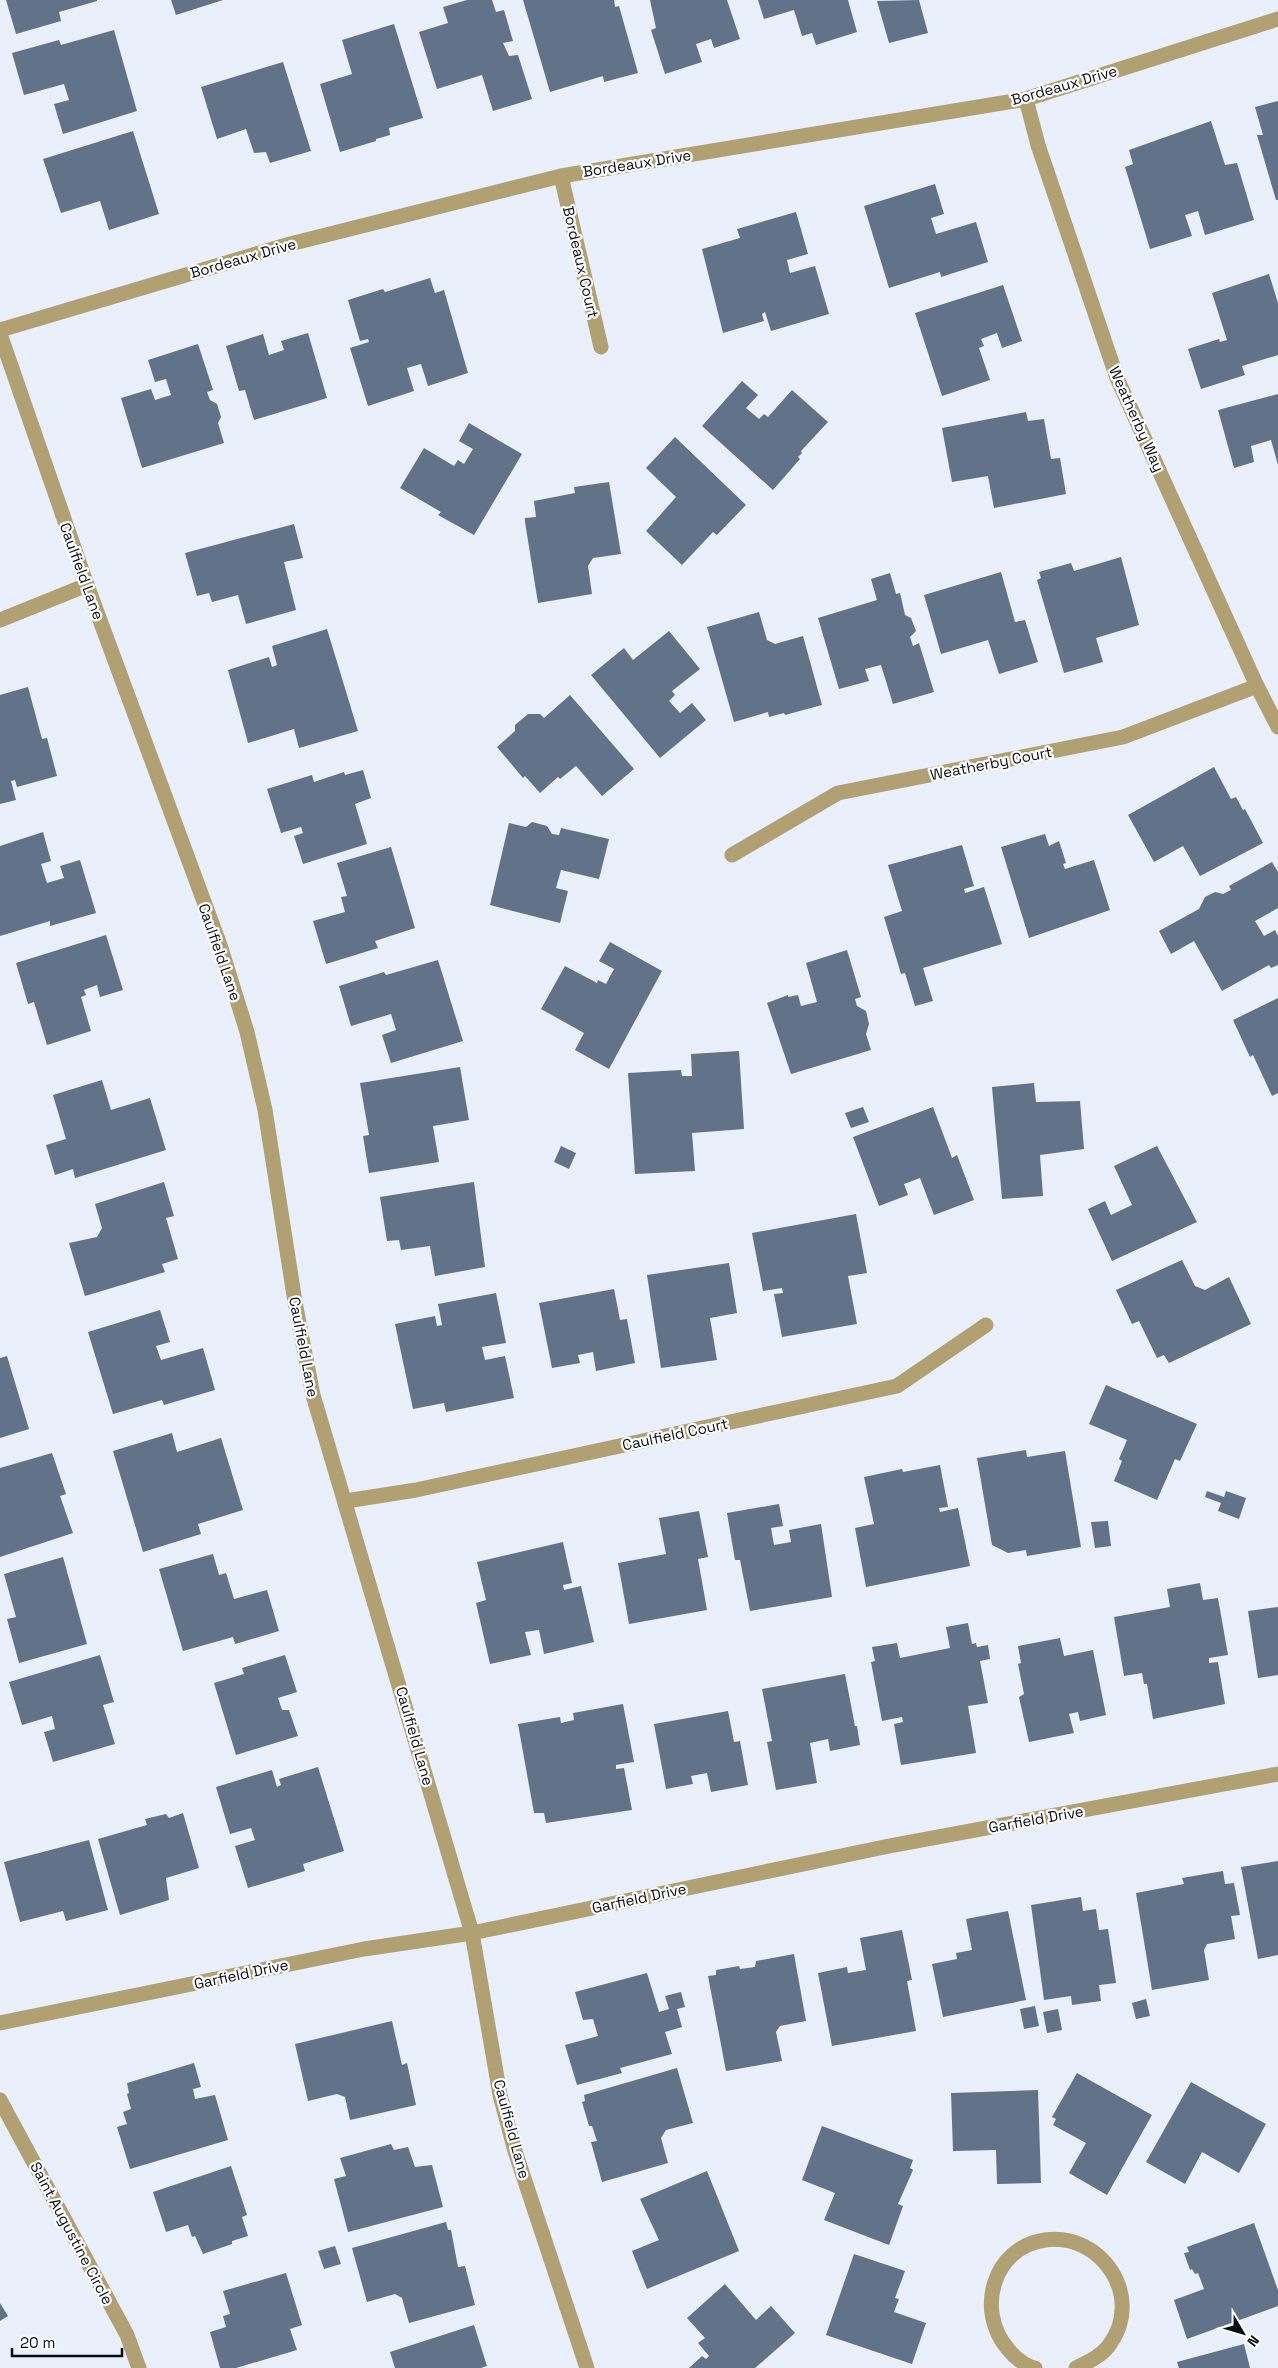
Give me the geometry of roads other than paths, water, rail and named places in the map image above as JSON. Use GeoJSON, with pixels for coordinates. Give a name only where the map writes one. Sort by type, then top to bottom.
{"type":"FeatureCollection","features":[{"type":"Feature","properties":{"kind":"street","name":"Bordeaux Drive"},"geometry":{"type":"LineString","coordinates":[[0,330],[290,244],[560,176],[1026,99],[1278,19]]}},
{"type":"Feature","properties":{"kind":"street","name":"Weatherby Way"},"geometry":{"type":"LineString","coordinates":[[1026,99],[1038,145],[1117,378],[1257,686],[1278,727]]}},
{"type":"Feature","properties":{"kind":"street","name":"Bordeaux Court"},"geometry":{"type":"LineString","coordinates":[[560,176],[601,348]]}},
{"type":"Feature","properties":{"kind":"street","name":"Caulfield Lane"},"geometry":{"type":"LineString","coordinates":[[0,334],[87,585],[220,945],[247,1032],[265,1110],[295,1302],[313,1395],[346,1501],[472,1933],[500,2095],[515,2150],[587,2368]]}},
{"type":"Feature","properties":{"kind":"street"},"geometry":{"type":"LineString","coordinates":[[0,620],[87,585]]}},
{"type":"Feature","properties":{"kind":"street","name":"Weatherby Court"},"geometry":{"type":"LineString","coordinates":[[732,855],[838,792],[1123,736],[1257,686]]}},
{"type":"Feature","properties":{"kind":"street","name":"Caulfield Court"},"geometry":{"type":"LineString","coordinates":[[346,1501],[416,1490],[897,1386],[986,1325]]}},
{"type":"Feature","properties":{"kind":"street","name":"Garfield Drive"},"geometry":{"type":"LineString","coordinates":[[0,2023],[364,1949],[472,1933],[894,1845],[1278,1774]]}},
{"type":"Feature","properties":{"kind":"street","name":"Saint Augustine Circle"},"geometry":{"type":"LineString","coordinates":[[0,2100],[127,2335],[139,2368]]}},
{"type":"Feature","properties":{"kind":"street"},"geometry":{"type":"LineString","coordinates":[[1036,2368],[1013,2356],[1000,2340],[992,2320],[990,2299],[996,2278],[1007,2260],[1024,2247],[1044,2240],[1066,2239],[1086,2246],[1104,2259],[1117,2278],[1123,2301],[1120,2324],[1110,2344],[1094,2364],[1076,2368]]}}]}
